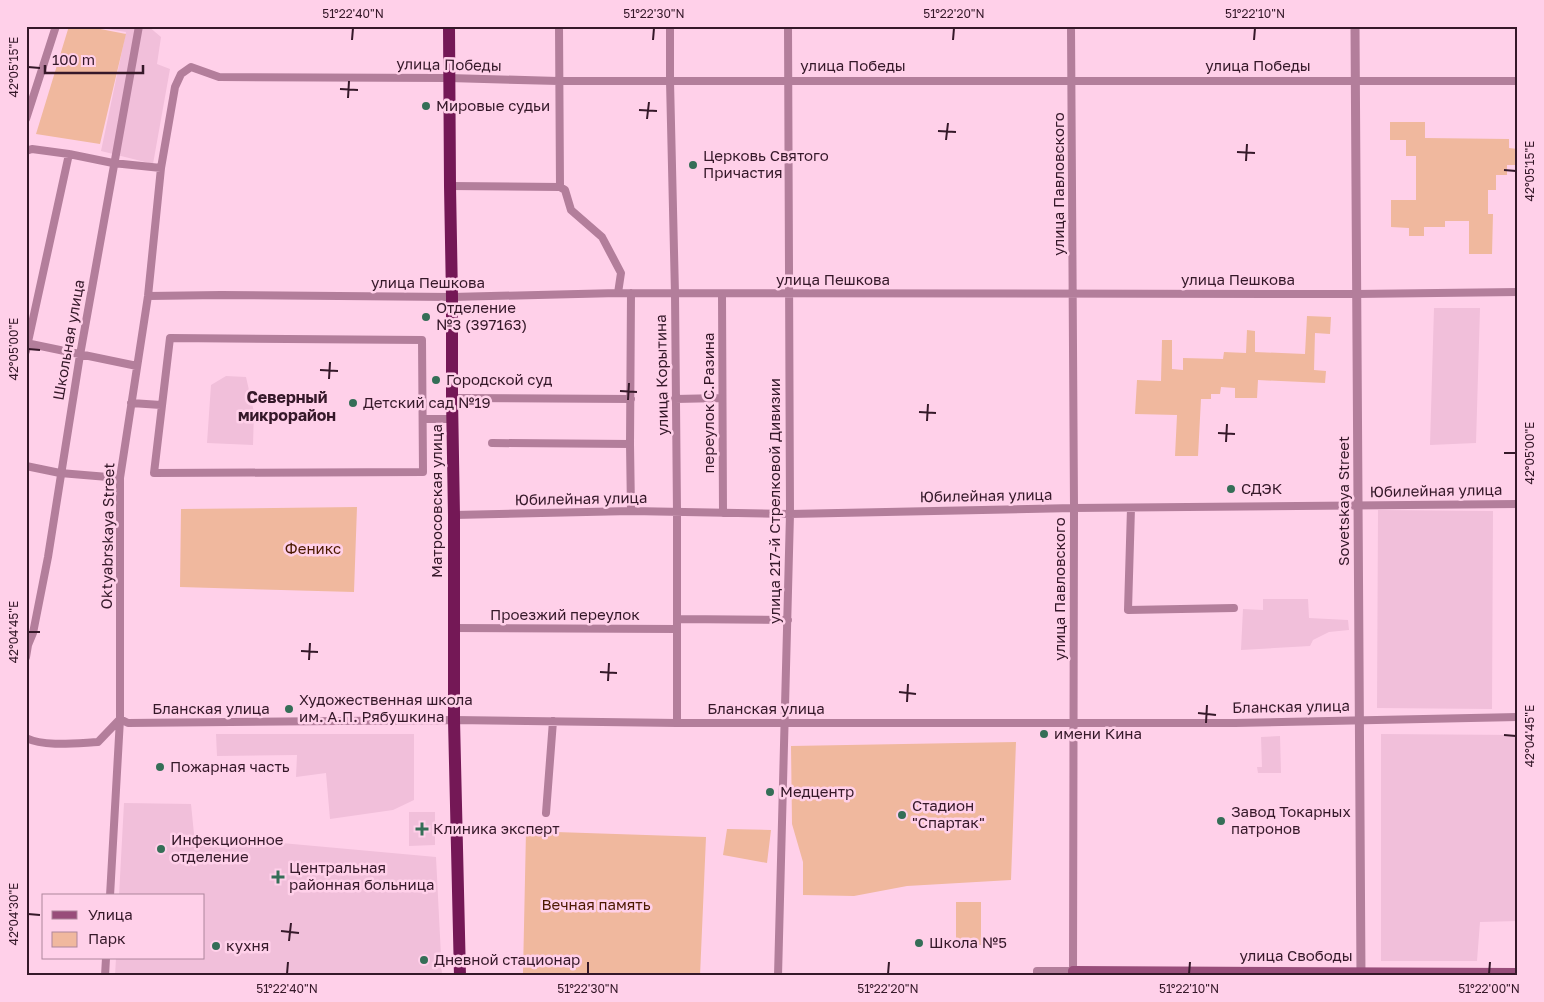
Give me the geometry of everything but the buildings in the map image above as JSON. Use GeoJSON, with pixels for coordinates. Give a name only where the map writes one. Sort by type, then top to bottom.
{"type":"FeatureCollection","features":[{"type":"Feature","properties":{"kind":"highway","name":"Матросовская улица"},"geometry":{"type":"LineString","coordinates":[[449,26],[454,720],[460,976]]}},
{"type":"Feature","properties":{"kind":"main road","name":"улица Свободы"},"geometry":{"type":"LineString","coordinates":[[1073,973],[1518,973]]}},
{"type":"Feature","properties":{"kind":"street"},"geometry":{"type":"LineString","coordinates":[[26,119],[56,26]]}},
{"type":"Feature","properties":{"kind":"street","name":"Школьная улица"},"geometry":{"type":"LineString","coordinates":[[26,657],[27,643],[33,633],[46,566],[80,355],[139,26]]}},
{"type":"Feature","properties":{"kind":"street"},"geometry":{"type":"LineString","coordinates":[[559,26],[560,187]]}},
{"type":"Feature","properties":{"kind":"street","name":"улица Корытина"},"geometry":{"type":"LineString","coordinates":[[670,26],[675,294],[677,723]]}},
{"type":"Feature","properties":{"kind":"street","name":"улица 217-й Стрелковой Дивизии"},"geometry":{"type":"LineString","coordinates":[[778,976],[790,514],[788,26]]}},
{"type":"Feature","properties":{"kind":"street","name":"улица Павловского"},"geometry":{"type":"LineString","coordinates":[[1071,26],[1074,508],[1073,973]]}},
{"type":"Feature","properties":{"kind":"street","name":"Sovetskaya Street"},"geometry":{"type":"LineString","coordinates":[[1355,26],[1361,974]]}},
{"type":"Feature","properties":{"kind":"street","name":"улица Победы"},"geometry":{"type":"LineString","coordinates":[[191,67],[219,77],[449,78],[558,81],[1518,81]]}},
{"type":"Feature","properties":{"kind":"street","name":"Oktyabrskaya Street"},"geometry":{"type":"LineString","coordinates":[[110,894],[120,720],[120,478],[148,296],[161,168],[175,87],[181,74],[191,67]]}},
{"type":"Feature","properties":{"kind":"street"},"geometry":{"type":"LineString","coordinates":[[26,151],[32,149],[114,163],[161,168]]}},
{"type":"Feature","properties":{"kind":"street"},"geometry":{"type":"LineString","coordinates":[[69,154],[27,346],[137,366]]}},
{"type":"Feature","properties":{"kind":"street"},"geometry":{"type":"LineString","coordinates":[[450,186],[560,187],[565,190],[571,210],[602,236],[620,273],[618,294]]}},
{"type":"Feature","properties":{"kind":"street","name":"улица Пешкова"},"geometry":{"type":"LineString","coordinates":[[148,296],[452,298],[618,294],[1356,294],[1518,292]]}},
{"type":"Feature","properties":{"kind":"street"},"geometry":{"type":"LineString","coordinates":[[631,294],[630,444],[632,512]]}},
{"type":"Feature","properties":{"kind":"street","name":"переулок С.Разина"},"geometry":{"type":"LineString","coordinates":[[722,294],[723,513]]}},
{"type":"Feature","properties":{"kind":"street"},"geometry":{"type":"LineString","coordinates":[[170,338],[422,340],[423,420],[423,472],[154,473],[170,338]]}},
{"type":"Feature","properties":{"kind":"street"},"geometry":{"type":"LineString","coordinates":[[452,398],[631,399]]}},
{"type":"Feature","properties":{"kind":"street"},"geometry":{"type":"LineString","coordinates":[[675,399],[722,398]]}},
{"type":"Feature","properties":{"kind":"street"},"geometry":{"type":"LineString","coordinates":[[131,404],[161,405]]}},
{"type":"Feature","properties":{"kind":"street"},"geometry":{"type":"LineString","coordinates":[[423,420],[452,419]]}},
{"type":"Feature","properties":{"kind":"street"},"geometry":{"type":"LineString","coordinates":[[492,443],[630,444]]}},
{"type":"Feature","properties":{"kind":"street"},"geometry":{"type":"LineString","coordinates":[[26,466],[60,473],[120,478]]}},
{"type":"Feature","properties":{"kind":"street","name":"Юбилейная улица"},"geometry":{"type":"LineString","coordinates":[[454,515],[632,512],[790,514],[1074,508],[1518,504]]}},
{"type":"Feature","properties":{"kind":"street"},"geometry":{"type":"LineString","coordinates":[[1131,508],[1128,610],[1234,608]]}},
{"type":"Feature","properties":{"kind":"street"},"geometry":{"type":"LineString","coordinates":[[677,619],[788,620]]}},
{"type":"Feature","properties":{"kind":"street","name":"Проезжий переулок"},"geometry":{"type":"LineString","coordinates":[[453,628],[677,629]]}},
{"type":"Feature","properties":{"kind":"street","name":"Бланская улица"},"geometry":{"type":"LineString","coordinates":[[120,720],[128,723],[454,720],[677,723],[1235,723],[1518,717]]}},
{"type":"Feature","properties":{"kind":"street"},"geometry":{"type":"LineString","coordinates":[[26,738],[50,742],[98,742],[120,720]]}},
{"type":"Feature","properties":{"kind":"street"},"geometry":{"type":"LineString","coordinates":[[546,813],[552,721]]}},
{"type":"Feature","properties":{"kind":"street"},"geometry":{"type":"LineString","coordinates":[[105,976],[106,960]]}},
{"type":"Feature","properties":{"kind":"street"},"geometry":{"type":"LineString","coordinates":[[1037,976],[1037,971],[1073,973]]}},
{"type":"Feature","properties":{"kind":"shaded area"},"geometry":{"type":"Polygon","coordinates":[[[88,26],[148,26],[161,37],[157,64],[170,69],[153,164],[101,151],[126,32],[88,26]]]}},
{"type":"Feature","properties":{"kind":"shaded area"},"geometry":{"type":"Polygon","coordinates":[[[1434,308],[1480,308],[1476,443],[1430,445],[1434,308]]]}},
{"type":"Feature","properties":{"kind":"shaded area"},"geometry":{"type":"Polygon","coordinates":[[[226,376],[246,377],[254,412],[253,445],[207,443],[211,385],[226,376]]]}},
{"type":"Feature","properties":{"kind":"shaded area"},"geometry":{"type":"Polygon","coordinates":[[[1378,510],[1493,511],[1492,709],[1377,708],[1378,510]]]}},
{"type":"Feature","properties":{"kind":"shaded area"},"geometry":{"type":"Polygon","coordinates":[[[1263,599],[1308,599],[1309,618],[1348,620],[1349,630],[1329,632],[1313,640],[1310,646],[1241,650],[1243,609],[1263,610],[1263,599]]]}},
{"type":"Feature","properties":{"kind":"shaded area"},"geometry":{"type":"Polygon","coordinates":[[[216,734],[414,734],[414,800],[393,810],[330,819],[326,773],[296,777],[297,755],[217,756],[216,734]]]}},
{"type":"Feature","properties":{"kind":"shaded area"},"geometry":{"type":"Polygon","coordinates":[[[1381,734],[1518,735],[1518,921],[1480,922],[1477,961],[1381,961],[1381,734]]]}},
{"type":"Feature","properties":{"kind":"shaded area"},"geometry":{"type":"Polygon","coordinates":[[[1280,736],[1281,773],[1258,773],[1257,767],[1262,767],[1261,737],[1280,736]]]}},
{"type":"Feature","properties":{"kind":"shaded area","name":"Центральная районная больница"},"geometry":{"type":"Polygon","coordinates":[[[124,803],[191,804],[195,844],[204,836],[436,857],[442,976],[115,976],[116,960],[205,960],[205,894],[119,894],[124,803]]]}},
{"type":"Feature","properties":{"kind":"shaded area","name":"Клиника эксперт"},"geometry":{"type":"Polygon","coordinates":[[[409,812],[435,812],[435,845],[409,846],[409,812]]]}},
{"type":"Feature","properties":{"kind":"green space"},"geometry":{"type":"Polygon","coordinates":[[[69,26],[85,26],[126,34],[100,144],[36,134],[69,26]]]}},
{"type":"Feature","properties":{"kind":"green space"},"geometry":{"type":"Polygon","coordinates":[[[1390,122],[1425,122],[1425,138],[1509,139],[1509,148],[1518,149],[1518,165],[1507,165],[1507,175],[1496,175],[1496,190],[1488,190],[1488,214],[1493,214],[1492,254],[1469,254],[1469,221],[1445,221],[1445,227],[1424,227],[1424,236],[1409,236],[1409,228],[1391,227],[1391,200],[1416,200],[1416,156],[1406,156],[1406,140],[1390,140],[1390,122]]]}},
{"type":"Feature","properties":{"kind":"green space"},"geometry":{"type":"Polygon","coordinates":[[[1307,316],[1331,317],[1330,334],[1315,333],[1314,370],[1326,371],[1325,383],[1258,380],[1257,398],[1235,398],[1235,388],[1221,387],[1220,394],[1211,394],[1211,399],[1201,399],[1198,456],[1175,456],[1177,415],[1135,414],[1137,380],[1161,381],[1162,340],[1172,340],[1172,369],[1183,370],[1183,358],[1223,359],[1224,352],[1246,353],[1247,330],[1255,331],[1255,352],[1305,354],[1307,316]]]}},
{"type":"Feature","properties":{"kind":"green space","name":"Феникс"},"geometry":{"type":"Polygon","coordinates":[[[357,507],[354,592],[180,587],[181,509],[357,507]]]}},
{"type":"Feature","properties":{"kind":"green space","name":"Стадион \"Спартак\""},"geometry":{"type":"Polygon","coordinates":[[[1016,742],[1011,880],[907,886],[854,896],[803,895],[803,862],[792,824],[791,746],[1016,742]]]}},
{"type":"Feature","properties":{"kind":"green space"},"geometry":{"type":"Polygon","coordinates":[[[727,829],[771,830],[767,863],[723,855],[727,829]]]}},
{"type":"Feature","properties":{"kind":"green space","name":"Вечная память"},"geometry":{"type":"Polygon","coordinates":[[[526,831],[706,837],[700,976],[525,976],[523,973],[526,831]]]}},
{"type":"Feature","properties":{"kind":"green space"},"geometry":{"type":"Polygon","coordinates":[[[956,902],[981,902],[981,945],[956,945],[956,902]]]}},
{"type":"Feature","properties":{"kind":"place","name":"Мировые судьи"},"geometry":{"type":"Point","coordinates":[426,106]}},
{"type":"Feature","properties":{"kind":"place","name":"Церковь Святого Причастия"},"geometry":{"type":"Point","coordinates":[693,165]}},
{"type":"Feature","properties":{"kind":"place","name":"Отделение №3 (397163)"},"geometry":{"type":"Point","coordinates":[426,317]}},
{"type":"Feature","properties":{"kind":"place","name":"Городской суд"},"geometry":{"type":"Point","coordinates":[436,380]}},
{"type":"Feature","properties":{"kind":"place","name":"Детский сад №19"},"geometry":{"type":"Point","coordinates":[353,403]}},
{"type":"Feature","properties":{"kind":"place","name":"СДЭК"},"geometry":{"type":"Point","coordinates":[1231,489]}},
{"type":"Feature","properties":{"kind":"place","name":"Художественная школа им. А.П. Рябушкина"},"geometry":{"type":"Point","coordinates":[289,709]}},
{"type":"Feature","properties":{"kind":"place","name":"имени Кина"},"geometry":{"type":"Point","coordinates":[1044,734]}},
{"type":"Feature","properties":{"kind":"place","name":"Пожарная часть"},"geometry":{"type":"Point","coordinates":[160,767]}},
{"type":"Feature","properties":{"kind":"place","name":"Медцентр"},"geometry":{"type":"Point","coordinates":[770,792]}},
{"type":"Feature","properties":{"kind":"place","name":"Стадион \"Спартак\""},"geometry":{"type":"Point","coordinates":[902,815]}},
{"type":"Feature","properties":{"kind":"place","name":"Завод Токарных патронов"},"geometry":{"type":"Point","coordinates":[1221,821]}},
{"type":"Feature","properties":{"kind":"place","name":"Клиника эксперт"},"geometry":{"type":"Point","coordinates":[422,829]}},
{"type":"Feature","properties":{"kind":"place","name":"Инфекционное отделение"},"geometry":{"type":"Point","coordinates":[161,849]}},
{"type":"Feature","properties":{"kind":"place","name":"Центральная районная больница"},"geometry":{"type":"Point","coordinates":[278,877]}},
{"type":"Feature","properties":{"kind":"place","name":"Школа №5"},"geometry":{"type":"Point","coordinates":[919,943]}},
{"type":"Feature","properties":{"kind":"place","name":"кухня"},"geometry":{"type":"Point","coordinates":[216,946]}},
{"type":"Feature","properties":{"kind":"place","name":"Дневной стационар"},"geometry":{"type":"Point","coordinates":[424,960]}},
{"type":"Feature","properties":{"kind":"district","name":"Северный микрорайон"},"geometry":{"type":"Point","coordinates":[287,406]}}]}
